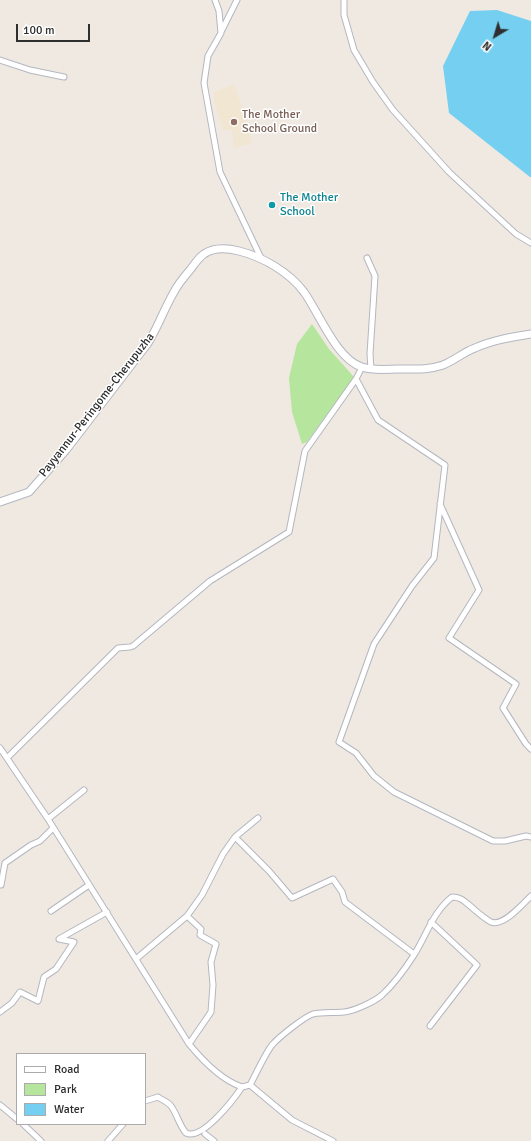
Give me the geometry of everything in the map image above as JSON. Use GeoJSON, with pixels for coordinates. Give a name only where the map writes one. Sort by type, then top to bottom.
{"type":"FeatureCollection","features":[{"type":"Feature","properties":{"kind":"main road","name":"Payyannur-Peringome-Cherupuzha"},"geometry":{"type":"LineString","coordinates":[[0,502],[29,492],[66,450],[148,343],[156,330],[174,291],[196,262],[204,254],[215,249],[226,248],[251,254],[279,269],[303,291],[332,338],[350,360],[362,367],[371,369],[417,370],[431,368],[444,364],[474,348],[495,341],[531,334]]}},
{"type":"Feature","properties":{"kind":"street"},"geometry":{"type":"LineString","coordinates":[[215,0],[221,33]]}},
{"type":"Feature","properties":{"kind":"street"},"geometry":{"type":"LineString","coordinates":[[237,0],[208,56],[204,83],[220,172],[261,258]]}},
{"type":"Feature","properties":{"kind":"street"},"geometry":{"type":"LineString","coordinates":[[344,0],[344,15],[354,50],[373,82],[393,110],[449,172],[516,234],[531,244]]}},
{"type":"Feature","properties":{"kind":"street"},"geometry":{"type":"LineString","coordinates":[[0,60],[30,70],[64,77]]}},
{"type":"Feature","properties":{"kind":"street"},"geometry":{"type":"LineString","coordinates":[[367,258],[376,276],[370,354],[371,369]]}},
{"type":"Feature","properties":{"kind":"street"},"geometry":{"type":"LineString","coordinates":[[7,758],[118,648],[133,646],[210,581],[289,532],[305,451],[356,379],[362,367]]}},
{"type":"Feature","properties":{"kind":"street"},"geometry":{"type":"LineString","coordinates":[[356,379],[378,420],[445,465],[434,558],[412,586],[374,644],[339,742],[356,753],[374,776],[394,792],[418,805],[493,841],[505,841],[526,836],[531,837]]}},
{"type":"Feature","properties":{"kind":"street"},"geometry":{"type":"LineString","coordinates":[[440,503],[479,590],[449,638],[516,684],[503,708],[526,744],[531,749]]}},
{"type":"Feature","properties":{"kind":"street"},"geometry":{"type":"LineString","coordinates":[[0,748],[48,819],[189,1044],[202,1060],[230,1082],[242,1087],[250,1085],[272,1045],[295,1025],[311,1014],[345,1012],[364,1006],[380,996],[395,982],[414,954],[431,922],[445,903],[452,897],[462,899],[486,919],[496,923],[515,912],[531,896]]}},
{"type":"Feature","properties":{"kind":"street"},"geometry":{"type":"LineString","coordinates":[[48,819],[84,790]]}},
{"type":"Feature","properties":{"kind":"street"},"geometry":{"type":"LineString","coordinates":[[136,959],[187,916],[202,895],[223,854],[235,837],[258,818]]}},
{"type":"Feature","properties":{"kind":"street"},"geometry":{"type":"LineString","coordinates":[[1,885],[5,863],[31,845],[40,841],[53,828]]}},
{"type":"Feature","properties":{"kind":"street"},"geometry":{"type":"LineString","coordinates":[[235,837],[269,871],[292,898],[333,879],[342,892],[345,902],[414,954]]}},
{"type":"Feature","properties":{"kind":"street"},"geometry":{"type":"LineString","coordinates":[[51,911],[89,885]]}},
{"type":"Feature","properties":{"kind":"street"},"geometry":{"type":"LineString","coordinates":[[0,1012],[12,1003],[20,992],[38,1001],[44,977],[56,968],[74,942],[59,939],[106,912]]}},
{"type":"Feature","properties":{"kind":"street"},"geometry":{"type":"LineString","coordinates":[[187,916],[201,929],[200,935],[216,944],[211,962],[213,985],[211,1012],[189,1044]]}},
{"type":"Feature","properties":{"kind":"street"},"geometry":{"type":"LineString","coordinates":[[430,1026],[477,965],[431,922]]}},
{"type":"Feature","properties":{"kind":"street"},"geometry":{"type":"LineString","coordinates":[[250,1085],[292,1120],[333,1141]]}},
{"type":"Feature","properties":{"kind":"street"},"geometry":{"type":"LineString","coordinates":[[146,1101],[158,1097],[170,1105],[186,1133],[193,1137],[204,1134],[218,1121],[242,1087]]}},
{"type":"Feature","properties":{"kind":"street"},"geometry":{"type":"LineString","coordinates":[[0,1104],[16,1118]]}},
{"type":"Feature","properties":{"kind":"street"},"geometry":{"type":"LineString","coordinates":[[24,1125],[41,1141]]}},
{"type":"Feature","properties":{"kind":"street"},"geometry":{"type":"LineString","coordinates":[[108,1141],[122,1125]]}},
{"type":"Feature","properties":{"kind":"street"},"geometry":{"type":"LineString","coordinates":[[204,1134],[214,1141]]}},
{"type":"Feature","properties":{"kind":"shaded area","name":"The Mother School Ground"},"geometry":{"type":"Polygon","coordinates":[[[234,84],[245,115],[252,143],[234,148],[232,130],[223,130],[215,104],[214,92],[234,84]]]}},
{"type":"Feature","properties":{"kind":"green space"},"geometry":{"type":"Polygon","coordinates":[[[312,324],[329,349],[354,377],[307,442],[302,444],[292,412],[289,378],[297,344],[312,324]]]}},
{"type":"Feature","properties":{"kind":"water"},"geometry":{"type":"Polygon","coordinates":[[[497,10],[531,21],[531,177],[449,113],[443,66],[470,11],[497,10]]]}},
{"type":"Feature","properties":{"kind":"place","name":"The Mother School Ground"},"geometry":{"type":"Point","coordinates":[234,122]}},
{"type":"Feature","properties":{"kind":"place","name":"The Mother School"},"geometry":{"type":"Point","coordinates":[272,205]}}]}
